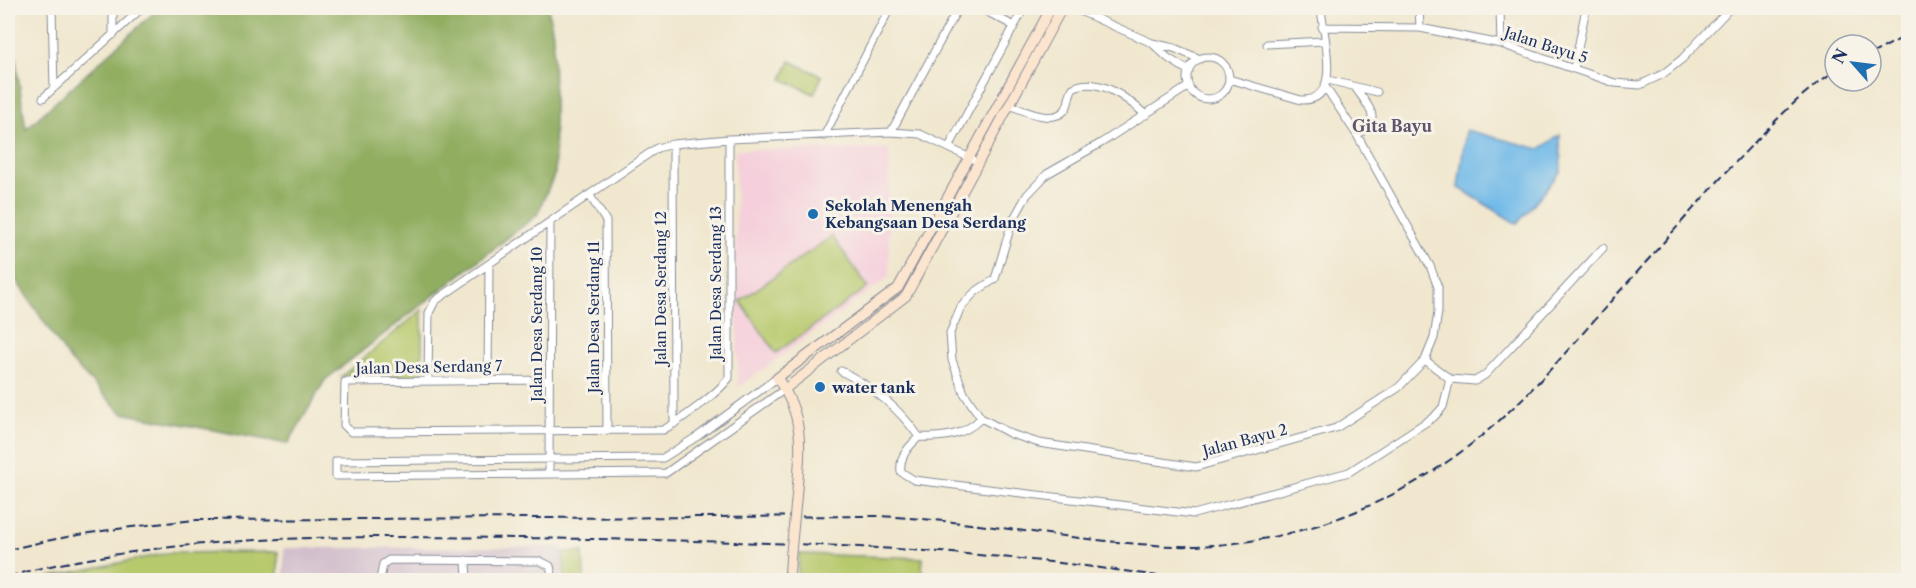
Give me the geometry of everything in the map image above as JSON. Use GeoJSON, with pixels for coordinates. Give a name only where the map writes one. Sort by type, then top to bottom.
{"type":"FeatureCollection","features":[{"type":"Feature","properties":{"kind":"street"},"geometry":{"type":"LineString","coordinates":[[52,8],[54,88]]}},
{"type":"Feature","properties":{"kind":"street"},"geometry":{"type":"LineString","coordinates":[[112,8],[113,35]]}},
{"type":"Feature","properties":{"kind":"street"},"geometry":{"type":"LineString","coordinates":[[43,98],[142,8]]}},
{"type":"Feature","properties":{"kind":"street"},"geometry":{"type":"LineString","coordinates":[[824,136],[890,8]]}},
{"type":"Feature","properties":{"kind":"street"},"geometry":{"type":"LineString","coordinates":[[891,132],[958,8]]}},
{"type":"Feature","properties":{"kind":"street"},"geometry":{"type":"LineString","coordinates":[[980,8],[1014,26]]}},
{"type":"Feature","properties":{"kind":"street"},"geometry":{"type":"LineString","coordinates":[[948,147],[1024,8]]}},
{"type":"Feature","properties":{"kind":"street"},"geometry":{"type":"LineString","coordinates":[[1051,8],[898,288],[698,436],[663,458],[336,461],[336,476],[666,473],[785,388],[906,296],[1062,8]]}},
{"type":"Feature","properties":{"kind":"street"},"geometry":{"type":"LineString","coordinates":[[1073,8],[1152,43],[1174,48],[1200,59],[1217,59],[1226,67],[1229,79],[1222,93],[1211,99],[1198,96],[1189,86],[1189,71],[1200,59]]}},
{"type":"Feature","properties":{"kind":"street"},"geometry":{"type":"LineString","coordinates":[[1321,8],[1327,84],[1430,266],[1437,287],[1438,312],[1434,338],[1425,360],[1450,380],[1475,381],[1485,375],[1604,248]]}},
{"type":"Feature","properties":{"kind":"street"},"geometry":{"type":"LineString","coordinates":[[1419,8],[1420,28]]}},
{"type":"Feature","properties":{"kind":"street"},"geometry":{"type":"LineString","coordinates":[[1500,8],[1501,44]]}},
{"type":"Feature","properties":{"kind":"street"},"geometry":{"type":"LineString","coordinates":[[1574,69],[1586,8]]}},
{"type":"Feature","properties":{"kind":"street","name":"Jalan Bayu 5"},"geometry":{"type":"LineString","coordinates":[[1322,27],[1420,28],[1501,44],[1615,83],[1646,84],[1682,59],[1730,8]]}},
{"type":"Feature","properties":{"kind":"street"},"geometry":{"type":"LineString","coordinates":[[1267,44],[1324,41]]}},
{"type":"Feature","properties":{"kind":"street"},"geometry":{"type":"LineString","coordinates":[[1152,43],[1168,58],[1189,71]]}},
{"type":"Feature","properties":{"kind":"street"},"geometry":{"type":"LineString","coordinates":[[1229,79],[1301,100],[1313,101],[1327,84]]}},
{"type":"Feature","properties":{"kind":"street"},"geometry":{"type":"LineString","coordinates":[[1009,105],[1034,114],[1058,115],[1064,111],[1073,88],[1090,84],[1116,93],[1146,115]]}},
{"type":"Feature","properties":{"kind":"street"},"geometry":{"type":"LineString","coordinates":[[1327,84],[1377,92]]}},
{"type":"Feature","properties":{"kind":"street"},"geometry":{"type":"LineString","coordinates":[[1189,86],[1146,115],[1047,174],[1027,195],[1012,222],[995,279],[975,292],[961,307],[950,333],[952,360],[963,393],[981,418],[971,429],[955,434],[919,437],[910,445],[900,465],[901,472],[914,480],[1194,514],[1349,472],[1434,417],[1443,407],[1450,380]]}},
{"type":"Feature","properties":{"kind":"street"},"geometry":{"type":"LineString","coordinates":[[1355,87],[1372,113],[1370,127],[1357,135]]}},
{"type":"Feature","properties":{"kind":"street"},"geometry":{"type":"LineString","coordinates":[[428,380],[431,306],[645,155],[673,144],[729,139],[891,132],[920,134],[979,162]]}},
{"type":"Feature","properties":{"kind":"street","name":"Jalan Desa Serdang 13"},"geometry":{"type":"LineString","coordinates":[[607,431],[663,430],[722,387],[729,378],[729,139]]}},
{"type":"Feature","properties":{"kind":"street","name":"Jalan Desa Serdang 12"},"geometry":{"type":"LineString","coordinates":[[673,144],[674,424]]}},
{"type":"Feature","properties":{"kind":"street","name":"Jalan Desa Serdang 11"},"geometry":{"type":"LineString","coordinates":[[590,196],[606,221],[607,431]]}},
{"type":"Feature","properties":{"kind":"street","name":"Jalan Desa Serdang 10"},"geometry":{"type":"LineString","coordinates":[[549,474],[550,222]]}},
{"type":"Feature","properties":{"kind":"street"},"geometry":{"type":"LineString","coordinates":[[488,379],[489,265]]}},
{"type":"Feature","properties":{"kind":"street","name":"Jalan Bayu 2"},"geometry":{"type":"LineString","coordinates":[[981,418],[1011,434],[1039,443],[1196,467],[1336,428],[1398,388],[1425,360]]}},
{"type":"Feature","properties":{"kind":"street"},"geometry":{"type":"LineString","coordinates":[[842,371],[884,398],[906,419],[919,437]]}},
{"type":"Feature","properties":{"kind":"street"},"geometry":{"type":"LineString","coordinates":[[777,378],[793,401],[801,433],[789,580]]}},
{"type":"Feature","properties":{"kind":"street","name":"Jalan Desa Serdang 7"},"geometry":{"type":"LineString","coordinates":[[549,380],[345,382],[344,425],[351,432],[549,429]]}},
{"type":"Feature","properties":{"kind":"street"},"geometry":{"type":"LineString","coordinates":[[549,429],[607,431]]}},
{"type":"Feature","properties":{"kind":"street"},"geometry":{"type":"LineString","coordinates":[[380,580],[382,564],[389,560],[466,560],[540,561],[550,566],[553,580]]}},
{"type":"Feature","properties":{"kind":"street"},"geometry":{"type":"LineString","coordinates":[[466,560],[467,580]]}},
{"type":"Feature","properties":{"kind":"shaded area","name":"Sekolah Menengah Kebangsaan Desa Serdang"},"geometry":{"type":"Polygon","coordinates":[[[889,149],[889,277],[738,387],[735,150],[889,149]]]}},
{"type":"Feature","properties":{"kind":"shaded area"},"geometry":{"type":"Polygon","coordinates":[[[562,547],[562,580],[284,580],[284,548],[562,547]]]}},
{"type":"Feature","properties":{"kind":"green space"},"geometry":{"type":"Polygon","coordinates":[[[8,8],[26,129],[159,8],[548,8],[553,34],[555,173],[537,215],[325,380],[288,444],[122,413],[69,359],[8,268],[8,8]]]}},
{"type":"Feature","properties":{"kind":"green space"},"geometry":{"type":"Polygon","coordinates":[[[790,61],[822,76],[814,94],[782,79],[790,61]]]}},
{"type":"Feature","properties":{"kind":"green space"},"geometry":{"type":"Polygon","coordinates":[[[832,236],[868,287],[776,353],[740,301],[832,236]]]}},
{"type":"Feature","properties":{"kind":"green space"},"geometry":{"type":"Polygon","coordinates":[[[422,310],[422,375],[341,377],[422,310]]]}},
{"type":"Feature","properties":{"kind":"green space"},"geometry":{"type":"Polygon","coordinates":[[[278,552],[278,580],[50,580],[50,577],[168,553],[278,552]]]}},
{"type":"Feature","properties":{"kind":"green space"},"geometry":{"type":"Polygon","coordinates":[[[563,552],[583,552],[584,580],[565,580],[563,552]]]}},
{"type":"Feature","properties":{"kind":"green space"},"geometry":{"type":"Polygon","coordinates":[[[799,554],[923,558],[921,580],[797,580],[799,554]]]}},
{"type":"Feature","properties":{"kind":"water"},"geometry":{"type":"Polygon","coordinates":[[[1466,130],[1540,149],[1560,135],[1561,171],[1517,224],[1458,187],[1466,130]]]}},
{"type":"Feature","properties":{"kind":"railway"},"geometry":{"type":"LineString","coordinates":[[1883,48],[1908,35]]}},
{"type":"Feature","properties":{"kind":"railway"},"geometry":{"type":"LineString","coordinates":[[8,550],[101,531],[196,520],[876,516],[1173,546],[1217,545],[1303,530],[1384,499],[1423,478],[1493,426],[1558,361],[1702,198],[1754,143],[1823,79]]}},
{"type":"Feature","properties":{"kind":"railway"},"geometry":{"type":"LineString","coordinates":[[8,577],[112,555],[214,543],[316,538],[417,537],[686,541],[853,547],[1018,559],[1183,580]]}},
{"type":"Feature","properties":{"kind":"place","name":"Sekolah Menengah Kebangsaan Desa Serdang"},"geometry":{"type":"Point","coordinates":[813,214]}},
{"type":"Feature","properties":{"kind":"place","name":"water tank"},"geometry":{"type":"Point","coordinates":[820,387]}},
{"type":"Feature","properties":{"kind":"district","name":"Gita Bayu"},"geometry":{"type":"Point","coordinates":[1392,126]}}]}
